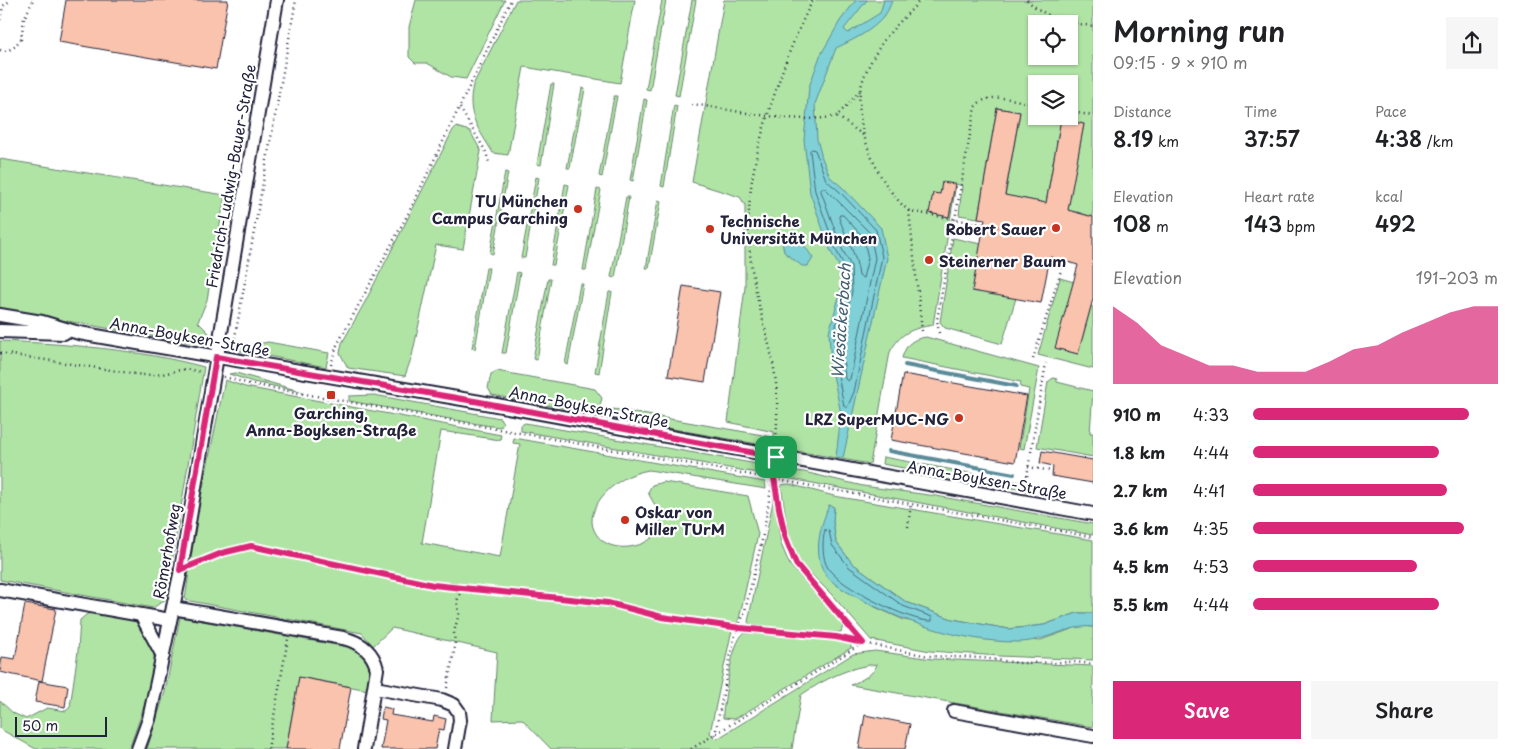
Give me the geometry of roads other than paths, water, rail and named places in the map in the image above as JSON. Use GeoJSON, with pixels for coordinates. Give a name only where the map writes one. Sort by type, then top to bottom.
{"type":"FeatureCollection","features":[{"type":"Feature","properties":{"kind":"street","name":"Friedrich-Ludwig-Bauer-Straße"},"geometry":{"type":"LineString","coordinates":[[216,357],[278,0]]}},
{"type":"Feature","properties":{"kind":"street","name":"Anna-Boyksen-Straße"},"geometry":{"type":"LineString","coordinates":[[0,315],[42,322],[79,333],[498,405],[1093,514]]}},
{"type":"Feature","properties":{"kind":"street","name":"Anna-Boyksen-Straße"},"geometry":{"type":"LineString","coordinates":[[0,331],[79,333]]}},
{"type":"Feature","properties":{"kind":"street","name":"Römerhofweg"},"geometry":{"type":"LineString","coordinates":[[138,749],[149,719],[172,614],[216,357]]}},
{"type":"Feature","properties":{"kind":"street"},"geometry":{"type":"LineString","coordinates":[[0,590],[141,615],[172,614],[290,628],[343,638],[361,644],[367,648],[376,663],[377,675],[364,749]]}},
{"type":"Feature","properties":{"kind":"street"},"geometry":{"type":"LineString","coordinates":[[141,615],[163,656]]}},
{"type":"Feature","properties":{"kind":"street"},"geometry":{"type":"LineString","coordinates":[[375,688],[445,701],[454,705],[460,716],[455,749]]}},
{"type":"Feature","properties":{"kind":"street"},"geometry":{"type":"LineString","coordinates":[[954,710],[1093,736]]}},
{"type":"Feature","properties":{"kind":"water","name":"Wiesäckerbach"},"geometry":{"type":"Polygon","coordinates":[[[856,0],[867,0],[844,29],[848,33],[880,13],[884,0],[892,0],[884,17],[870,30],[836,48],[815,104],[817,139],[830,177],[881,228],[887,258],[843,458],[836,457],[841,414],[831,365],[829,332],[841,290],[840,268],[831,252],[810,193],[804,140],[809,87],[820,56],[840,21],[856,0]]]}},
{"type":"Feature","properties":{"kind":"water"},"geometry":{"type":"Polygon","coordinates":[[[790,235],[801,241],[813,258],[808,266],[802,266],[784,252],[782,242],[790,235]]]}},
{"type":"Feature","properties":{"kind":"water"},"geometry":{"type":"Polygon","coordinates":[[[829,505],[834,507],[833,522],[836,542],[852,563],[906,602],[952,619],[1009,629],[1044,625],[1077,613],[1093,613],[1093,627],[1074,628],[1026,642],[995,641],[953,634],[890,613],[849,593],[835,584],[824,572],[820,560],[819,544],[821,528],[829,505]]]}},
{"type":"Feature","properties":{"kind":"waterway"},"geometry":{"type":"LineString","coordinates":[[905,365],[1016,386]]}},
{"type":"Feature","properties":{"kind":"waterway"},"geometry":{"type":"LineString","coordinates":[[889,451],[1014,474]]}},
{"type":"Feature","properties":{"kind":"place","name":"TU München Campus Garching"},"geometry":{"type":"Point","coordinates":[578,209]}},
{"type":"Feature","properties":{"kind":"place","name":"Robert Sauer"},"geometry":{"type":"Point","coordinates":[1056,228]}},
{"type":"Feature","properties":{"kind":"place","name":"Technische Universität München"},"geometry":{"type":"Point","coordinates":[710,229]}},
{"type":"Feature","properties":{"kind":"place","name":"Steinerner Baum"},"geometry":{"type":"Point","coordinates":[929,260]}},
{"type":"Feature","properties":{"kind":"place","name":"Garching, Anna-Boyksen-Straße"},"geometry":{"type":"Point","coordinates":[331,395]}},
{"type":"Feature","properties":{"kind":"place","name":"LRZ SuperMUC-NG"},"geometry":{"type":"Point","coordinates":[959,418]}},
{"type":"Feature","properties":{"kind":"place","name":"Oskar von Miller TUrM"},"geometry":{"type":"Point","coordinates":[625,520]}}]}
